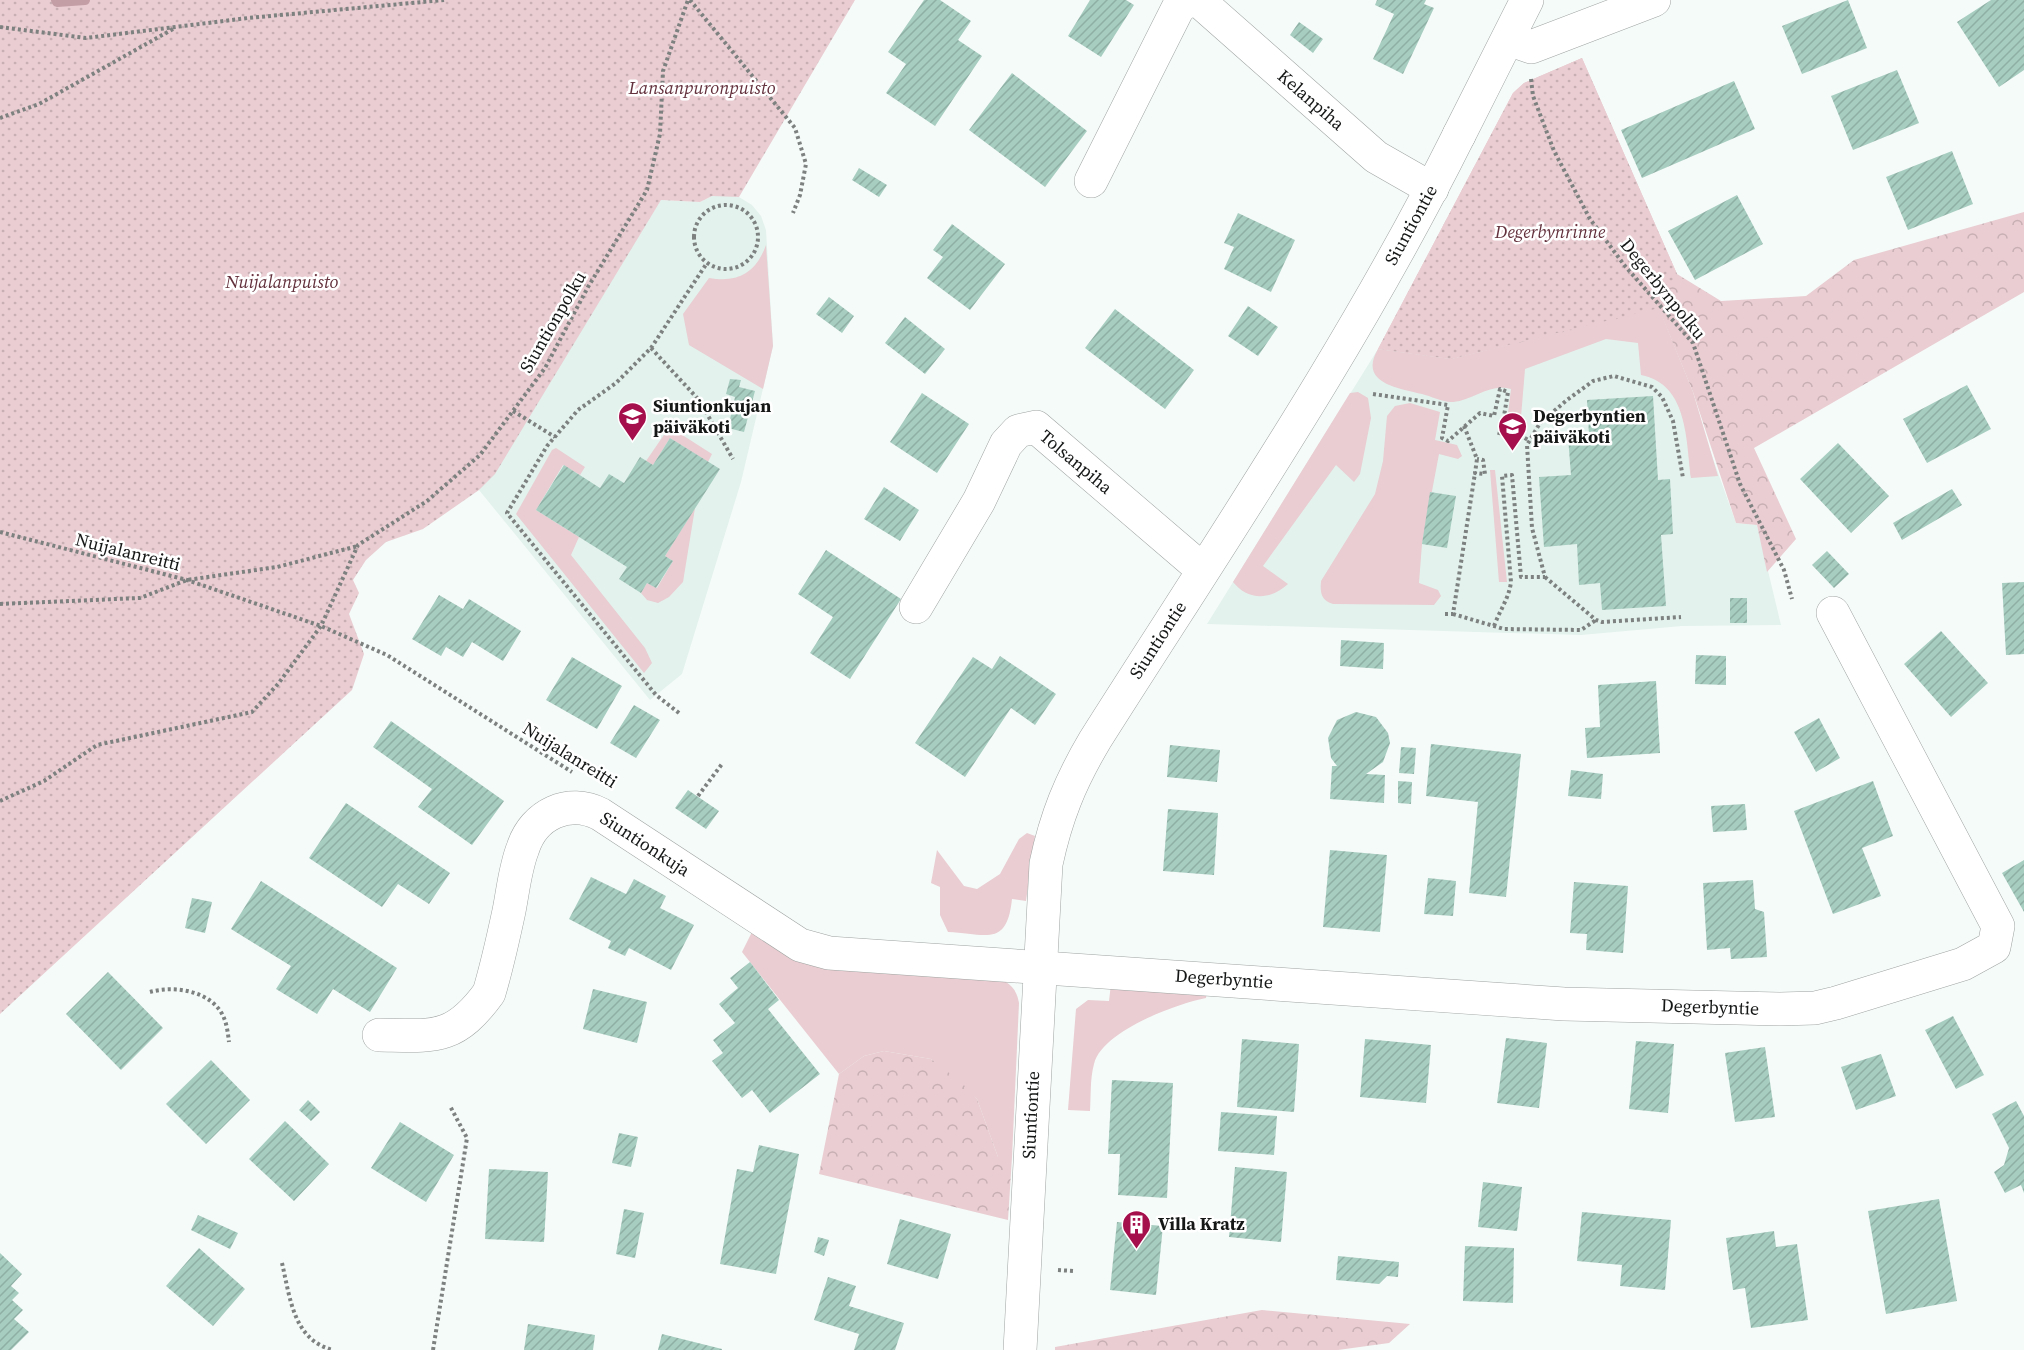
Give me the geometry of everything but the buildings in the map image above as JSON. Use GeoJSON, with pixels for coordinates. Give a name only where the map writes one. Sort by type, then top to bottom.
{"type":"FeatureCollection","features":[{"type":"Feature","properties":{"kind":"street"},"geometry":{"type":"LineString","coordinates":[[1091,181],[1178,8],[1188,0]]}},
{"type":"Feature","properties":{"kind":"street","name":"Kelanpiha"},"geometry":{"type":"LineString","coordinates":[[1198,0],[1376,157],[1432,189]]}},
{"type":"Feature","properties":{"kind":"street","name":"Siuntiontie"},"geometry":{"type":"LineString","coordinates":[[1020,1350],[1046,864],[1056,819],[1095,740],[1339,354],[1432,189],[1527,0]]}},
{"type":"Feature","properties":{"kind":"street"},"geometry":{"type":"LineString","coordinates":[[1508,39],[1530,47],[1654,0]]}},
{"type":"Feature","properties":{"kind":"street","name":"Tolsanpiha"},"geometry":{"type":"LineString","coordinates":[[916,608],[979,501],[1006,444],[1018,430],[1036,427],[1203,570]]}},
{"type":"Feature","properties":{"kind":"street","name":"Degerbyntie"},"geometry":{"type":"LineString","coordinates":[[1040,966],[1564,1004],[1780,1009],[1815,1008],[1836,1003],[1963,964],[1994,947],[1998,926],[1833,613]]}},
{"type":"Feature","properties":{"kind":"street","name":"Siuntionkuja"},"geometry":{"type":"LineString","coordinates":[[379,1035],[436,1036],[455,1027],[475,1012],[489,993],[492,984],[523,848],[539,822],[552,813],[568,807],[588,808],[600,814],[800,945],[829,953],[1040,966]]}},
{"type":"Feature","properties":{"kind":"path"},"geometry":{"type":"LineString","coordinates":[[0,27],[86,38],[444,0]]}},
{"type":"Feature","properties":{"kind":"path"},"geometry":{"type":"LineString","coordinates":[[689,0],[795,128],[806,164],[801,195],[793,213]]}},
{"type":"Feature","properties":{"kind":"path","name":"Siuntionpolku"},"geometry":{"type":"LineString","coordinates":[[358,546],[427,501],[480,455],[545,368],[588,287],[647,190],[660,134],[663,70],[689,0]]}},
{"type":"Feature","properties":{"kind":"path"},"geometry":{"type":"LineString","coordinates":[[0,118],[39,104],[177,27]]}},
{"type":"Feature","properties":{"kind":"path","name":"Degerbynpolku"},"geometry":{"type":"LineString","coordinates":[[1508,39],[1530,72],[1533,96],[1554,151],[1590,219],[1625,266],[1693,343],[1740,484],[1784,570],[1792,599]]}},
{"type":"Feature","properties":{"kind":"path"},"geometry":{"type":"LineString","coordinates":[[724,204],[745,211],[757,229],[756,250],[750,258],[733,268],[723,269],[707,263],[694,244],[697,222],[704,213],[724,204]]}},
{"type":"Feature","properties":{"kind":"path"},"geometry":{"type":"LineString","coordinates":[[679,713],[656,695],[507,513],[555,437],[578,410],[616,383],[651,348],[707,263]]}},
{"type":"Feature","properties":{"kind":"path"},"geometry":{"type":"LineString","coordinates":[[651,348],[699,400],[733,459]]}},
{"type":"Feature","properties":{"kind":"path"},"geometry":{"type":"LineString","coordinates":[[1681,617],[1602,622],[1596,620],[1545,577],[1532,528],[1527,445],[1540,423],[1567,400],[1593,381],[1614,376],[1652,387],[1662,397],[1673,421],[1683,478]]}},
{"type":"Feature","properties":{"kind":"path"},"geometry":{"type":"LineString","coordinates":[[1373,394],[1448,405],[1442,438],[1452,439],[1480,413],[1494,416],[1500,389],[1508,392],[1499,435]]}},
{"type":"Feature","properties":{"kind":"path"},"geometry":{"type":"LineString","coordinates":[[513,411],[555,437]]}},
{"type":"Feature","properties":{"kind":"path"},"geometry":{"type":"LineString","coordinates":[[1504,416],[1518,434],[1530,441]]}},
{"type":"Feature","properties":{"kind":"path"},"geometry":{"type":"LineString","coordinates":[[1453,614],[1477,459],[1464,426]]}},
{"type":"Feature","properties":{"kind":"path"},"geometry":{"type":"LineString","coordinates":[[1475,473],[1485,474],[1483,460],[1477,459]]}},
{"type":"Feature","properties":{"kind":"path"},"geometry":{"type":"LineString","coordinates":[[1494,626],[1509,596],[1511,582],[1502,476],[1512,475],[1521,578],[1545,577]]}},
{"type":"Feature","properties":{"kind":"path","name":"Nuijalanreitti"},"geometry":{"type":"LineString","coordinates":[[0,532],[6,536],[187,580],[321,626],[387,655],[576,775]]}},
{"type":"Feature","properties":{"kind":"path"},"geometry":{"type":"LineString","coordinates":[[0,541],[6,536]]}},
{"type":"Feature","properties":{"kind":"path"},"geometry":{"type":"LineString","coordinates":[[0,604],[140,598],[187,580],[277,567],[358,546]]}},
{"type":"Feature","properties":{"kind":"path"},"geometry":{"type":"LineString","coordinates":[[0,801],[44,781],[97,745],[252,712],[278,684],[321,626],[358,546]]}},
{"type":"Feature","properties":{"kind":"path"},"geometry":{"type":"LineString","coordinates":[[1445,614],[1453,614],[1504,629],[1581,630],[1596,620]]}},
{"type":"Feature","properties":{"kind":"path"},"geometry":{"type":"LineString","coordinates":[[698,796],[722,764]]}},
{"type":"Feature","properties":{"kind":"path"},"geometry":{"type":"LineString","coordinates":[[150,992],[176,988],[195,993],[215,1005],[224,1018],[229,1042]]}},
{"type":"Feature","properties":{"kind":"path"},"geometry":{"type":"LineString","coordinates":[[433,1350],[467,1138],[450,1107]]}},
{"type":"Feature","properties":{"kind":"path"},"geometry":{"type":"LineString","coordinates":[[282,1263],[296,1320],[306,1335],[321,1347],[333,1350]]}},
{"type":"Feature","properties":{"kind":"shaded area","name":"Siuntionkujan päiväkoti"},"geometry":{"type":"Polygon","coordinates":[[[712,196],[739,197],[752,205],[761,216],[766,230],[773,346],[741,482],[682,674],[650,700],[479,490],[661,200],[700,202],[712,196]]]}},
{"type":"Feature","properties":{"kind":"shaded area","name":"Degerbyntien päiväkoti"},"geometry":{"type":"Polygon","coordinates":[[[1659,308],[1736,523],[1757,525],[1781,625],[1682,626],[1581,635],[1207,624],[1378,349],[1451,359],[1659,308]]]}},
{"type":"Feature","properties":{"kind":"green space","name":"Nuijalanpuisto"},"geometry":{"type":"Polygon","coordinates":[[[0,0],[855,0],[739,197],[712,196],[700,202],[661,200],[495,474],[479,490],[423,529],[386,542],[366,560],[353,580],[359,593],[349,614],[364,654],[352,690],[0,1014],[0,0]]]}},
{"type":"Feature","properties":{"kind":"green space"},"geometry":{"type":"Polygon","coordinates":[[[1582,58],[1677,274],[1721,301],[1806,296],[1854,260],[2024,212],[2024,292],[1754,448],[1796,539],[1767,572],[1757,525],[1736,523],[1693,392],[1659,309],[1451,359],[1378,349],[1513,93],[1524,83],[1582,58]]]}},
{"type":"Feature","properties":{"kind":"green space","name":"Degerbynrinne"},"geometry":{"type":"Polygon","coordinates":[[[1582,58],[1677,274],[1659,308],[1451,359],[1378,349],[1513,93],[1524,83],[1582,58]]]}},
{"type":"Feature","properties":{"kind":"green space"},"geometry":{"type":"Polygon","coordinates":[[[766,245],[773,346],[763,389],[689,345],[683,314],[709,278],[729,279],[745,274],[757,263],[766,245]]]}},
{"type":"Feature","properties":{"kind":"green space"},"geometry":{"type":"Polygon","coordinates":[[[1659,308],[1693,392],[1718,476],[1691,478],[1682,416],[1668,390],[1656,380],[1641,375],[1638,343],[1606,339],[1525,369],[1520,429],[1508,413],[1511,389],[1496,388],[1461,401],[1449,402],[1392,386],[1377,377],[1373,370],[1373,360],[1378,349],[1451,359],[1659,308]]]}},
{"type":"Feature","properties":{"kind":"green space"},"geometry":{"type":"Polygon","coordinates":[[[1358,392],[1368,398],[1371,418],[1360,474],[1354,482],[1336,465],[1263,566],[1288,584],[1267,595],[1246,593],[1233,582],[1350,393],[1358,392]]]}},
{"type":"Feature","properties":{"kind":"green space"},"geometry":{"type":"Polygon","coordinates":[[[1410,403],[1440,412],[1435,440],[1457,445],[1462,456],[1458,459],[1439,454],[1422,544],[1419,583],[1438,590],[1441,596],[1434,605],[1333,604],[1322,596],[1321,581],[1375,494],[1383,461],[1387,416],[1395,406],[1410,403]]]}},
{"type":"Feature","properties":{"kind":"green space"},"geometry":{"type":"Polygon","coordinates":[[[668,429],[676,431],[712,454],[708,462],[670,438],[653,465],[646,461],[668,429]]]}},
{"type":"Feature","properties":{"kind":"green space"},"geometry":{"type":"Polygon","coordinates":[[[556,448],[585,467],[580,475],[563,465],[536,510],[579,537],[571,555],[645,648],[652,663],[644,673],[516,514],[552,450],[556,448]]]}},
{"type":"Feature","properties":{"kind":"green space"},"geometry":{"type":"Polygon","coordinates":[[[1490,470],[1495,470],[1507,582],[1499,582],[1490,470]]]}},
{"type":"Feature","properties":{"kind":"green space"},"geometry":{"type":"Polygon","coordinates":[[[695,508],[683,582],[669,597],[658,603],[647,600],[641,593],[647,583],[657,588],[673,561],[665,556],[695,508]]]}},
{"type":"Feature","properties":{"kind":"green space"},"geometry":{"type":"Polygon","coordinates":[[[1027,833],[1035,836],[1026,901],[1012,899],[1005,925],[993,934],[948,932],[940,915],[940,887],[931,883],[937,850],[964,886],[977,889],[1000,874],[1019,839],[1027,833]]]}},
{"type":"Feature","properties":{"kind":"green space"},"geometry":{"type":"Polygon","coordinates":[[[753,930],[992,975],[1010,985],[1016,992],[1019,1003],[1012,1157],[998,1157],[977,1099],[931,1059],[884,1051],[864,1056],[839,1074],[742,952],[753,930]]]}},
{"type":"Feature","properties":{"kind":"green space"},"geometry":{"type":"Polygon","coordinates":[[[1111,984],[1207,990],[1206,998],[1159,1013],[1125,1030],[1111,1041],[1100,1052],[1094,1064],[1090,1111],[1068,1110],[1076,1009],[1088,1000],[1109,1001],[1111,984]]]}},
{"type":"Feature","properties":{"kind":"green space"},"geometry":{"type":"Polygon","coordinates":[[[884,1051],[931,1059],[961,1082],[977,1099],[998,1157],[1012,1157],[1008,1220],[819,1174],[839,1074],[864,1056],[884,1051]]]}},
{"type":"Feature","properties":{"kind":"green space"},"geometry":{"type":"Polygon","coordinates":[[[1262,1310],[1410,1324],[1389,1343],[1338,1350],[1055,1350],[1055,1347],[1262,1310]]]}},
{"type":"Feature","properties":{"kind":"waterway"},"geometry":{"type":"LineString","coordinates":[[56,0],[57,2],[85,0]]}},
{"type":"Feature","properties":{"kind":"place","name":"Siuntionkujan päiväkoti"},"geometry":{"type":"Point","coordinates":[632,442]}},
{"type":"Feature","properties":{"kind":"place","name":"Degerbyntien päiväkoti"},"geometry":{"type":"Point","coordinates":[1512,452]}},
{"type":"Feature","properties":{"kind":"place","name":"Villa Kratz"},"geometry":{"type":"Point","coordinates":[1137,1250]}},
{"type":"Feature","properties":{"kind":"park label","name":"Lansanpuronpuisto"},"geometry":{"type":"Point","coordinates":[702,88]}}]}
